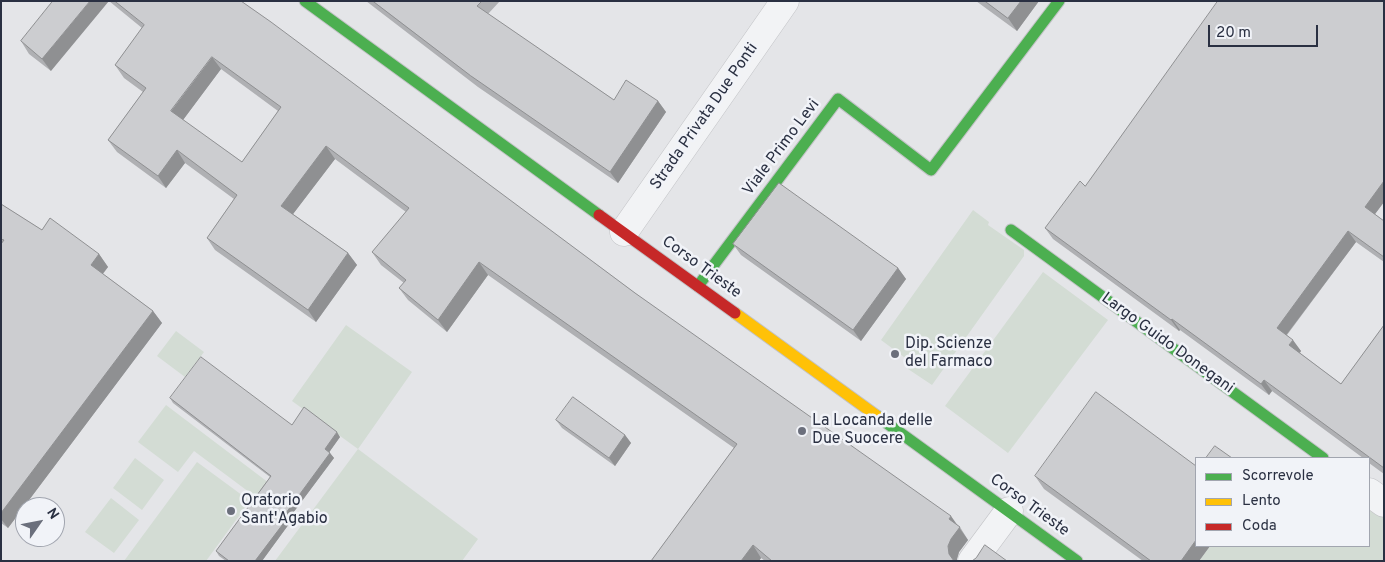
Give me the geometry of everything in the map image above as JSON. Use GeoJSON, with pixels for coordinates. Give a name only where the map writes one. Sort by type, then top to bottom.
{"type":"FeatureCollection","features":[{"type":"Feature","properties":{"kind":"main road","name":"Corso Trieste"},"geometry":{"type":"LineString","coordinates":[[305,1],[1078,561]]}},
{"type":"Feature","properties":{"kind":"main road","name":"Viale Primo Levi"},"geometry":{"type":"LineString","coordinates":[[698,286],[838,99],[931,170],[1059,1]]}},
{"type":"Feature","properties":{"kind":"main road","name":"Largo Guido Donegani"},"geometry":{"type":"LineString","coordinates":[[1011,230],[1322,457]]}},
{"type":"Feature","properties":{"kind":"street","name":"Strada Privata Due Ponti"},"geometry":{"type":"LineString","coordinates":[[624,232],[785,1]]}},
{"type":"Feature","properties":{"kind":"street"},"geometry":{"type":"LineString","coordinates":[[1370,493],[1384,503]]}},
{"type":"Feature","properties":{"kind":"street"},"geometry":{"type":"LineString","coordinates":[[972,561],[1009,511]]}},
{"type":"Feature","properties":{"kind":"shaded area"},"geometry":{"type":"Polygon","coordinates":[[[973,210],[989,222],[988,225],[1024,250],[1024,256],[932,385],[908,369],[912,363],[881,340],[973,210]]]}},
{"type":"Feature","properties":{"kind":"shaded area"},"geometry":{"type":"Polygon","coordinates":[[[1043,272],[1108,320],[1008,453],[945,406],[1043,272]]]}},
{"type":"Feature","properties":{"kind":"shaded area"},"geometry":{"type":"Polygon","coordinates":[[[346,325],[412,372],[358,449],[292,401],[346,325]]]}},
{"type":"Feature","properties":{"kind":"shaded area"},"geometry":{"type":"Polygon","coordinates":[[[176,331],[204,352],[185,377],[157,356],[176,331]]]}},
{"type":"Feature","properties":{"kind":"shaded area"},"geometry":{"type":"Polygon","coordinates":[[[166,405],[269,483],[257,498],[194,451],[178,472],[138,442],[166,405]]]}},
{"type":"Feature","properties":{"kind":"shaded area"},"geometry":{"type":"Polygon","coordinates":[[[358,449],[478,539],[462,561],[275,561],[358,449]]]}},
{"type":"Feature","properties":{"kind":"shaded area"},"geometry":{"type":"Polygon","coordinates":[[[135,458],[164,480],[142,510],[113,488],[135,458]]]}},
{"type":"Feature","properties":{"kind":"shaded area"},"geometry":{"type":"Polygon","coordinates":[[[197,462],[250,501],[206,561],[124,561],[197,462]]]}},
{"type":"Feature","properties":{"kind":"shaded area"},"geometry":{"type":"Polygon","coordinates":[[[111,498],[139,520],[114,553],[85,532],[111,498]]]}},
{"type":"Feature","properties":{"kind":"shaded area"},"geometry":{"type":"Polygon","coordinates":[[[1370,508],[1384,518],[1384,561],[1199,561],[1209,547],[1370,547],[1370,508]]]}},
{"type":"Feature","properties":{"kind":"building"},"geometry":{"type":"Polygon","coordinates":[[[53,1],[90,1],[42,59],[21,41],[53,1]]]}},
{"type":"Feature","properties":{"kind":"building"},"geometry":{"type":"Polygon","coordinates":[[[115,1],[241,1],[635,293],[951,516],[949,519],[960,527],[948,546],[949,554],[954,561],[772,561],[753,545],[741,561],[651,561],[737,444],[479,262],[438,320],[399,288],[406,280],[372,252],[409,208],[326,146],[281,206],[348,253],[308,310],[207,238],[237,195],[177,150],[158,176],[108,140],[146,88],[115,65],[144,25],[115,1]],[[212,57],[171,111],[242,162],[281,107],[212,57]]]}},
{"type":"Feature","properties":{"kind":"building"},"geometry":{"type":"Polygon","coordinates":[[[373,1],[482,1],[477,6],[614,100],[626,80],[658,101],[610,172],[471,76],[373,1]]]}},
{"type":"Feature","properties":{"kind":"building"},"geometry":{"type":"Polygon","coordinates":[[[985,1],[1021,1],[1008,18],[985,1]]]}},
{"type":"Feature","properties":{"kind":"building"},"geometry":{"type":"Polygon","coordinates":[[[1218,1],[1384,1],[1384,181],[1365,207],[1384,221],[1384,257],[1348,231],[1277,328],[1293,340],[1289,345],[1341,384],[1384,325],[1384,468],[1264,380],[1261,384],[1045,228],[1080,181],[1085,186],[1218,1]]]}},
{"type":"Feature","properties":{"kind":"building"},"geometry":{"type":"Polygon","coordinates":[[[779,183],[898,268],[853,330],[733,244],[779,183]]]}},
{"type":"Feature","properties":{"kind":"building"},"geometry":{"type":"Polygon","coordinates":[[[1,204],[42,230],[50,218],[99,254],[91,265],[153,311],[1,513],[1,244],[4,240],[1,239],[1,204]]]}},
{"type":"Feature","properties":{"kind":"building"},"geometry":{"type":"Polygon","coordinates":[[[201,357],[292,425],[304,407],[337,432],[325,449],[330,453],[283,517],[286,520],[255,561],[229,561],[216,551],[271,476],[170,398],[201,357]]]}},
{"type":"Feature","properties":{"kind":"building"},"geometry":{"type":"Polygon","coordinates":[[[1096,392],[1195,465],[1195,541],[1181,561],[1151,561],[1035,476],[1096,392]]]}},
{"type":"Feature","properties":{"kind":"building"},"geometry":{"type":"Polygon","coordinates":[[[573,397],[625,435],[609,458],[556,420],[573,397]]]}},
{"type":"Feature","properties":{"kind":"building"},"geometry":{"type":"Polygon","coordinates":[[[1215,446],[1231,457],[1207,457],[1215,446]]]}},
{"type":"Feature","properties":{"kind":"building"},"geometry":{"type":"Polygon","coordinates":[[[985,545],[1007,561],[972,561],[985,545]]]}},
{"type":"Feature","properties":{"kind":"traffic: fast"},"geometry":{"type":"LineString","coordinates":[[305,1],[599,215]]}},
{"type":"Feature","properties":{"kind":"traffic: fast"},"geometry":{"type":"LineString","coordinates":[[698,286],[838,99],[931,170],[1059,1]]}},
{"type":"Feature","properties":{"kind":"traffic: fast"},"geometry":{"type":"LineString","coordinates":[[1011,230],[1322,457]]}},
{"type":"Feature","properties":{"kind":"traffic: fast"},"geometry":{"type":"LineString","coordinates":[[877,416],[1077,561]]}},
{"type":"Feature","properties":{"kind":"traffic: slow"},"geometry":{"type":"LineString","coordinates":[[735,313],[877,416]]}},
{"type":"Feature","properties":{"kind":"traffic: jam"},"geometry":{"type":"LineString","coordinates":[[599,215],[735,313]]}},
{"type":"Feature","properties":{"kind":"place","name":"Dip. Scienze del Farmaco"},"geometry":{"type":"Point","coordinates":[895,354]}},
{"type":"Feature","properties":{"kind":"place","name":"La Locanda delle Due Suocere"},"geometry":{"type":"Point","coordinates":[802,431]}},
{"type":"Feature","properties":{"kind":"place","name":"Oratorio Sant'Agabio"},"geometry":{"type":"Point","coordinates":[231,511]}}]}
